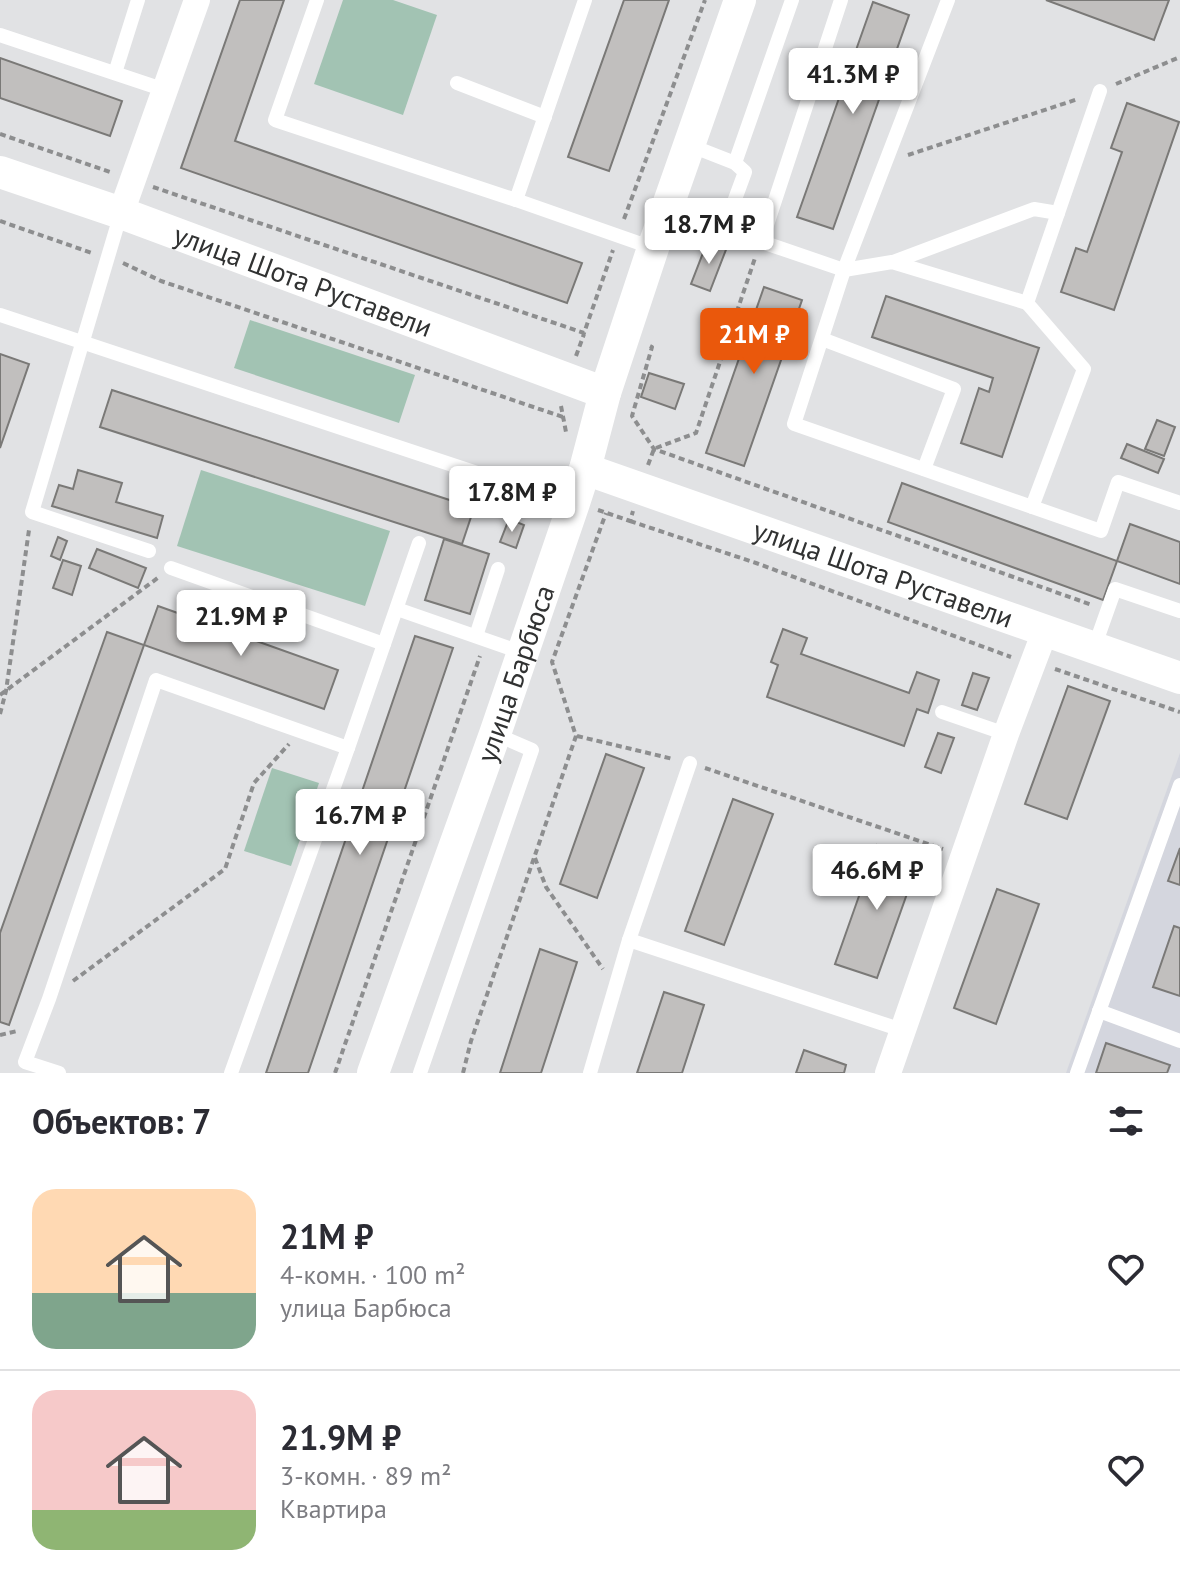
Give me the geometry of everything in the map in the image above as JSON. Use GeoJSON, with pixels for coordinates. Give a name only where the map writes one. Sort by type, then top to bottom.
{"type":"FeatureCollection","features":[{"type":"Feature","properties":{"kind":"street"},"geometry":{"type":"LineString","coordinates":[[121,213],[197,0]]}},
{"type":"Feature","properties":{"kind":"street","name":"улица Барбюса"},"geometry":{"type":"LineString","coordinates":[[373,1073],[523,653],[585,469],[605,393],[653,248],[740,0]]}},
{"type":"Feature","properties":{"kind":"street","name":"улица Шота Руставели"},"geometry":{"type":"LineString","coordinates":[[0,172],[121,213],[605,393]]}},
{"type":"Feature","properties":{"kind":"street","name":"улица Шота Руставели"},"geometry":{"type":"LineString","coordinates":[[585,469],[1180,678]]}},
{"type":"Feature","properties":{"kind":"street"},"geometry":{"type":"LineString","coordinates":[[888,1073],[1045,631]]}},
{"type":"Feature","properties":{"kind":"lane"},"geometry":{"type":"LineString","coordinates":[[115,73],[138,0]]}},
{"type":"Feature","properties":{"kind":"lane"},"geometry":{"type":"LineString","coordinates":[[317,0],[275,120],[653,248]]}},
{"type":"Feature","properties":{"kind":"lane"},"geometry":{"type":"LineString","coordinates":[[516,200],[585,0]]}},
{"type":"Feature","properties":{"kind":"lane"},"geometry":{"type":"LineString","coordinates":[[735,163],[792,0]]}},
{"type":"Feature","properties":{"kind":"lane"},"geometry":{"type":"LineString","coordinates":[[761,243],[841,0]]}},
{"type":"Feature","properties":{"kind":"lane"},"geometry":{"type":"LineString","coordinates":[[942,2],[886,163],[844,270],[794,424],[1101,531],[1118,482],[1180,503]]}},
{"type":"Feature","properties":{"kind":"lane"},"geometry":{"type":"LineString","coordinates":[[0,35],[165,90]]}},
{"type":"Feature","properties":{"kind":"lane"},"geometry":{"type":"LineString","coordinates":[[457,83],[545,117]]}},
{"type":"Feature","properties":{"kind":"lane"},"geometry":{"type":"LineString","coordinates":[[1027,303],[1100,91]]}},
{"type":"Feature","properties":{"kind":"lane"},"geometry":{"type":"LineString","coordinates":[[689,145],[735,163],[745,172],[724,229],[844,270],[892,262],[1034,209],[1058,213]]}},
{"type":"Feature","properties":{"kind":"lane"},"geometry":{"type":"LineString","coordinates":[[121,213],[32,512],[149,551]]}},
{"type":"Feature","properties":{"kind":"lane"},"geometry":{"type":"LineString","coordinates":[[892,262],[1027,303],[1084,369],[1032,507]]}},
{"type":"Feature","properties":{"kind":"lane"},"geometry":{"type":"LineString","coordinates":[[0,315],[504,482]]}},
{"type":"Feature","properties":{"kind":"lane"},"geometry":{"type":"LineString","coordinates":[[822,339],[954,389],[924,469]]}},
{"type":"Feature","properties":{"kind":"lane"},"geometry":{"type":"LineString","coordinates":[[231,1073],[419,543]]}},
{"type":"Feature","properties":{"kind":"lane"},"geometry":{"type":"LineString","coordinates":[[171,568],[384,644]]}},
{"type":"Feature","properties":{"kind":"lane"},"geometry":{"type":"LineString","coordinates":[[481,638],[498,569]]}},
{"type":"Feature","properties":{"kind":"lane"},"geometry":{"type":"LineString","coordinates":[[1094,648],[1115,589],[1180,611]]}},
{"type":"Feature","properties":{"kind":"lane"},"geometry":{"type":"LineString","coordinates":[[397,609],[523,653]]}},
{"type":"Feature","properties":{"kind":"lane"},"geometry":{"type":"LineString","coordinates":[[59,1073],[25,1062],[156,680],[348,748]]}},
{"type":"Feature","properties":{"kind":"lane"},"geometry":{"type":"LineString","coordinates":[[942,712],[1006,734]]}},
{"type":"Feature","properties":{"kind":"lane"},"geometry":{"type":"LineString","coordinates":[[420,1073],[532,750],[495,734]]}},
{"type":"Feature","properties":{"kind":"lane"},"geometry":{"type":"LineString","coordinates":[[590,1073],[629,940],[690,763]]}},
{"type":"Feature","properties":{"kind":"lane"},"geometry":{"type":"LineString","coordinates":[[1077,1073],[1180,785]]}},
{"type":"Feature","properties":{"kind":"lane"},"geometry":{"type":"LineString","coordinates":[[629,940],[902,1030]]}},
{"type":"Feature","properties":{"kind":"lane"},"geometry":{"type":"LineString","coordinates":[[1099,1011],[1180,1041]]}},
{"type":"Feature","properties":{"kind":"path"},"geometry":{"type":"LineString","coordinates":[[565,443],[566,429],[561,405],[569,379],[618,235],[705,0]]}},
{"type":"Feature","properties":{"kind":"path"},"geometry":{"type":"LineString","coordinates":[[886,163],[1100,91],[1180,57]]}},
{"type":"Feature","properties":{"kind":"path"},"geometry":{"type":"LineString","coordinates":[[0,134],[584,333]]}},
{"type":"Feature","properties":{"kind":"path"},"geometry":{"type":"LineString","coordinates":[[0,221],[130,265],[161,281],[563,417]]}},
{"type":"Feature","properties":{"kind":"path"},"geometry":{"type":"LineString","coordinates":[[761,243],[696,433],[654,449],[1090,605],[1108,608]]}},
{"type":"Feature","properties":{"kind":"path"},"geometry":{"type":"LineString","coordinates":[[0,714],[32,512]]}},
{"type":"Feature","properties":{"kind":"path"},"geometry":{"type":"LineString","coordinates":[[463,1073],[471,1041],[576,736],[552,662],[606,513]]}},
{"type":"Feature","properties":{"kind":"path"},"geometry":{"type":"LineString","coordinates":[[630,521],[756,563],[1003,654],[1060,670],[1180,712]]}},
{"type":"Feature","properties":{"kind":"path"},"geometry":{"type":"LineString","coordinates":[[0,695],[171,568]]}},
{"type":"Feature","properties":{"kind":"path"},"geometry":{"type":"LineString","coordinates":[[335,1073],[481,638]]}},
{"type":"Feature","properties":{"kind":"path"},"geometry":{"type":"LineString","coordinates":[[49,999],[225,869],[254,783],[301,731]]}},
{"type":"Feature","properties":{"kind":"path"},"geometry":{"type":"LineString","coordinates":[[576,736],[690,763],[964,857]]}},
{"type":"Feature","properties":{"kind":"path"},"geometry":{"type":"LineString","coordinates":[[535,857],[546,887],[616,988]]}},
{"type":"Feature","properties":{"kind":"path"},"geometry":{"type":"LineString","coordinates":[[0,1035],[21,1031]]}},
{"type":"Feature","properties":{"kind":"shaded area"},"geometry":{"type":"Polygon","coordinates":[[[1180,753],[1180,1073],[1066,1073],[1180,753]]]}},
{"type":"Feature","properties":{"kind":"green space"},"geometry":{"type":"Polygon","coordinates":[[[343,0],[393,0],[437,15],[403,115],[314,84],[343,0]]]}},
{"type":"Feature","properties":{"kind":"green space"},"geometry":{"type":"Polygon","coordinates":[[[250,320],[415,375],[399,423],[234,368],[250,320]]]}},
{"type":"Feature","properties":{"kind":"green space"},"geometry":{"type":"Polygon","coordinates":[[[201,470],[390,531],[365,606],[177,546],[201,470]]]}},
{"type":"Feature","properties":{"kind":"green space"},"geometry":{"type":"Polygon","coordinates":[[[272,768],[319,783],[291,866],[244,851],[272,768]]]}},
{"type":"Feature","properties":{"kind":"building"},"geometry":{"type":"Polygon","coordinates":[[[240,0],[284,0],[235,141],[582,263],[567,303],[181,168],[240,0]]]}},
{"type":"Feature","properties":{"kind":"building"},"geometry":{"type":"Polygon","coordinates":[[[624,0],[669,0],[609,171],[568,157],[624,0]]]}},
{"type":"Feature","properties":{"kind":"building"},"geometry":{"type":"Polygon","coordinates":[[[1046,0],[1169,0],[1154,40],[1046,0]]]}},
{"type":"Feature","properties":{"kind":"building"},"geometry":{"type":"Polygon","coordinates":[[[873,2],[909,15],[833,229],[797,217],[873,2]]]}},
{"type":"Feature","properties":{"kind":"building"},"geometry":{"type":"Polygon","coordinates":[[[0,58],[122,101],[110,136],[0,98],[0,58]]]}},
{"type":"Feature","properties":{"kind":"building"},"geometry":{"type":"Polygon","coordinates":[[[1127,103],[1179,122],[1114,310],[1061,292],[1076,248],[1087,252],[1122,152],[1111,148],[1127,103]]]}},
{"type":"Feature","properties":{"kind":"building"},"geometry":{"type":"Polygon","coordinates":[[[708,240],[727,247],[710,291],[691,284],[708,240]]]}},
{"type":"Feature","properties":{"kind":"building"},"geometry":{"type":"Polygon","coordinates":[[[764,287],[802,300],[744,466],[706,453],[764,287]]]}},
{"type":"Feature","properties":{"kind":"building"},"geometry":{"type":"Polygon","coordinates":[[[886,296],[1039,348],[1002,457],[961,443],[979,388],[989,392],[993,378],[872,337],[886,296]]]}},
{"type":"Feature","properties":{"kind":"building"},"geometry":{"type":"Polygon","coordinates":[[[0,354],[29,364],[0,448],[0,354]]]}},
{"type":"Feature","properties":{"kind":"building"},"geometry":{"type":"Polygon","coordinates":[[[649,373],[684,384],[675,409],[641,397],[649,373]]]}},
{"type":"Feature","properties":{"kind":"building"},"geometry":{"type":"Polygon","coordinates":[[[112,390],[474,508],[462,544],[100,427],[112,390]]]}},
{"type":"Feature","properties":{"kind":"building"},"geometry":{"type":"Polygon","coordinates":[[[1157,420],[1175,427],[1164,456],[1145,449],[1157,420]]]}},
{"type":"Feature","properties":{"kind":"building"},"geometry":{"type":"Polygon","coordinates":[[[1127,444],[1164,459],[1158,473],[1121,458],[1127,444]]]}},
{"type":"Feature","properties":{"kind":"building"},"geometry":{"type":"Polygon","coordinates":[[[78,470],[122,483],[116,502],[163,516],[157,538],[52,506],[59,485],[73,489],[78,470]]]}},
{"type":"Feature","properties":{"kind":"building"},"geometry":{"type":"Polygon","coordinates":[[[902,483],[1117,561],[1103,600],[888,522],[902,483]]]}},
{"type":"Feature","properties":{"kind":"building"},"geometry":{"type":"Polygon","coordinates":[[[509,519],[524,525],[516,548],[500,542],[509,519]]]}},
{"type":"Feature","properties":{"kind":"building"},"geometry":{"type":"Polygon","coordinates":[[[1130,524],[1180,542],[1180,584],[1117,561],[1130,524]]]}},
{"type":"Feature","properties":{"kind":"building"},"geometry":{"type":"Polygon","coordinates":[[[58,537],[67,541],[60,560],[51,556],[58,537]]]}},
{"type":"Feature","properties":{"kind":"building"},"geometry":{"type":"Polygon","coordinates":[[[444,539],[489,554],[470,614],[425,600],[444,539]]]}},
{"type":"Feature","properties":{"kind":"building"},"geometry":{"type":"Polygon","coordinates":[[[97,549],[146,568],[138,588],[89,568],[97,549]]]}},
{"type":"Feature","properties":{"kind":"building"},"geometry":{"type":"Polygon","coordinates":[[[63,560],[81,566],[72,595],[53,588],[63,560]]]}},
{"type":"Feature","properties":{"kind":"building"},"geometry":{"type":"Polygon","coordinates":[[[158,606],[338,670],[324,709],[144,645],[158,606]]]}},
{"type":"Feature","properties":{"kind":"building"},"geometry":{"type":"Polygon","coordinates":[[[783,629],[807,638],[801,654],[909,693],[917,672],[939,680],[928,713],[917,709],[904,746],[767,697],[778,665],[771,662],[783,629]]]}},
{"type":"Feature","properties":{"kind":"building"},"geometry":{"type":"Polygon","coordinates":[[[107,632],[144,645],[9,1025],[0,1022],[0,933],[107,632]]]}},
{"type":"Feature","properties":{"kind":"building"},"geometry":{"type":"Polygon","coordinates":[[[415,636],[453,648],[308,1073],[266,1073],[415,636]]]}},
{"type":"Feature","properties":{"kind":"building"},"geometry":{"type":"Polygon","coordinates":[[[973,673],[989,678],[977,710],[962,705],[973,673]]]}},
{"type":"Feature","properties":{"kind":"building"},"geometry":{"type":"Polygon","coordinates":[[[1068,686],[1110,701],[1067,819],[1025,804],[1068,686]]]}},
{"type":"Feature","properties":{"kind":"building"},"geometry":{"type":"Polygon","coordinates":[[[938,733],[954,738],[941,773],[925,767],[938,733]]]}},
{"type":"Feature","properties":{"kind":"building"},"geometry":{"type":"Polygon","coordinates":[[[606,754],[644,768],[597,898],[560,884],[606,754]]]}},
{"type":"Feature","properties":{"kind":"building"},"geometry":{"type":"Polygon","coordinates":[[[733,799],[773,814],[724,945],[685,931],[733,799]]]}},
{"type":"Feature","properties":{"kind":"building"},"geometry":{"type":"Polygon","coordinates":[[[877,845],[919,860],[877,978],[835,964],[877,845]]]}},
{"type":"Feature","properties":{"kind":"building"},"geometry":{"type":"Polygon","coordinates":[[[1180,848],[1180,885],[1168,881],[1180,848]]]}},
{"type":"Feature","properties":{"kind":"building"},"geometry":{"type":"Polygon","coordinates":[[[997,889],[1039,904],[996,1024],[954,1008],[997,889]]]}},
{"type":"Feature","properties":{"kind":"building"},"geometry":{"type":"Polygon","coordinates":[[[1174,926],[1180,928],[1180,996],[1153,987],[1174,926]]]}},
{"type":"Feature","properties":{"kind":"building"},"geometry":{"type":"Polygon","coordinates":[[[540,949],[577,962],[557,1024],[541,1073],[500,1073],[540,949]]]}},
{"type":"Feature","properties":{"kind":"building"},"geometry":{"type":"Polygon","coordinates":[[[664,992],[704,1005],[682,1073],[637,1073],[664,992]]]}},
{"type":"Feature","properties":{"kind":"building"},"geometry":{"type":"Polygon","coordinates":[[[1106,1043],[1170,1065],[1167,1073],[1096,1073],[1106,1043]]]}},
{"type":"Feature","properties":{"kind":"building"},"geometry":{"type":"Polygon","coordinates":[[[804,1050],[846,1065],[844,1073],[796,1073],[804,1050]]]}}]}
